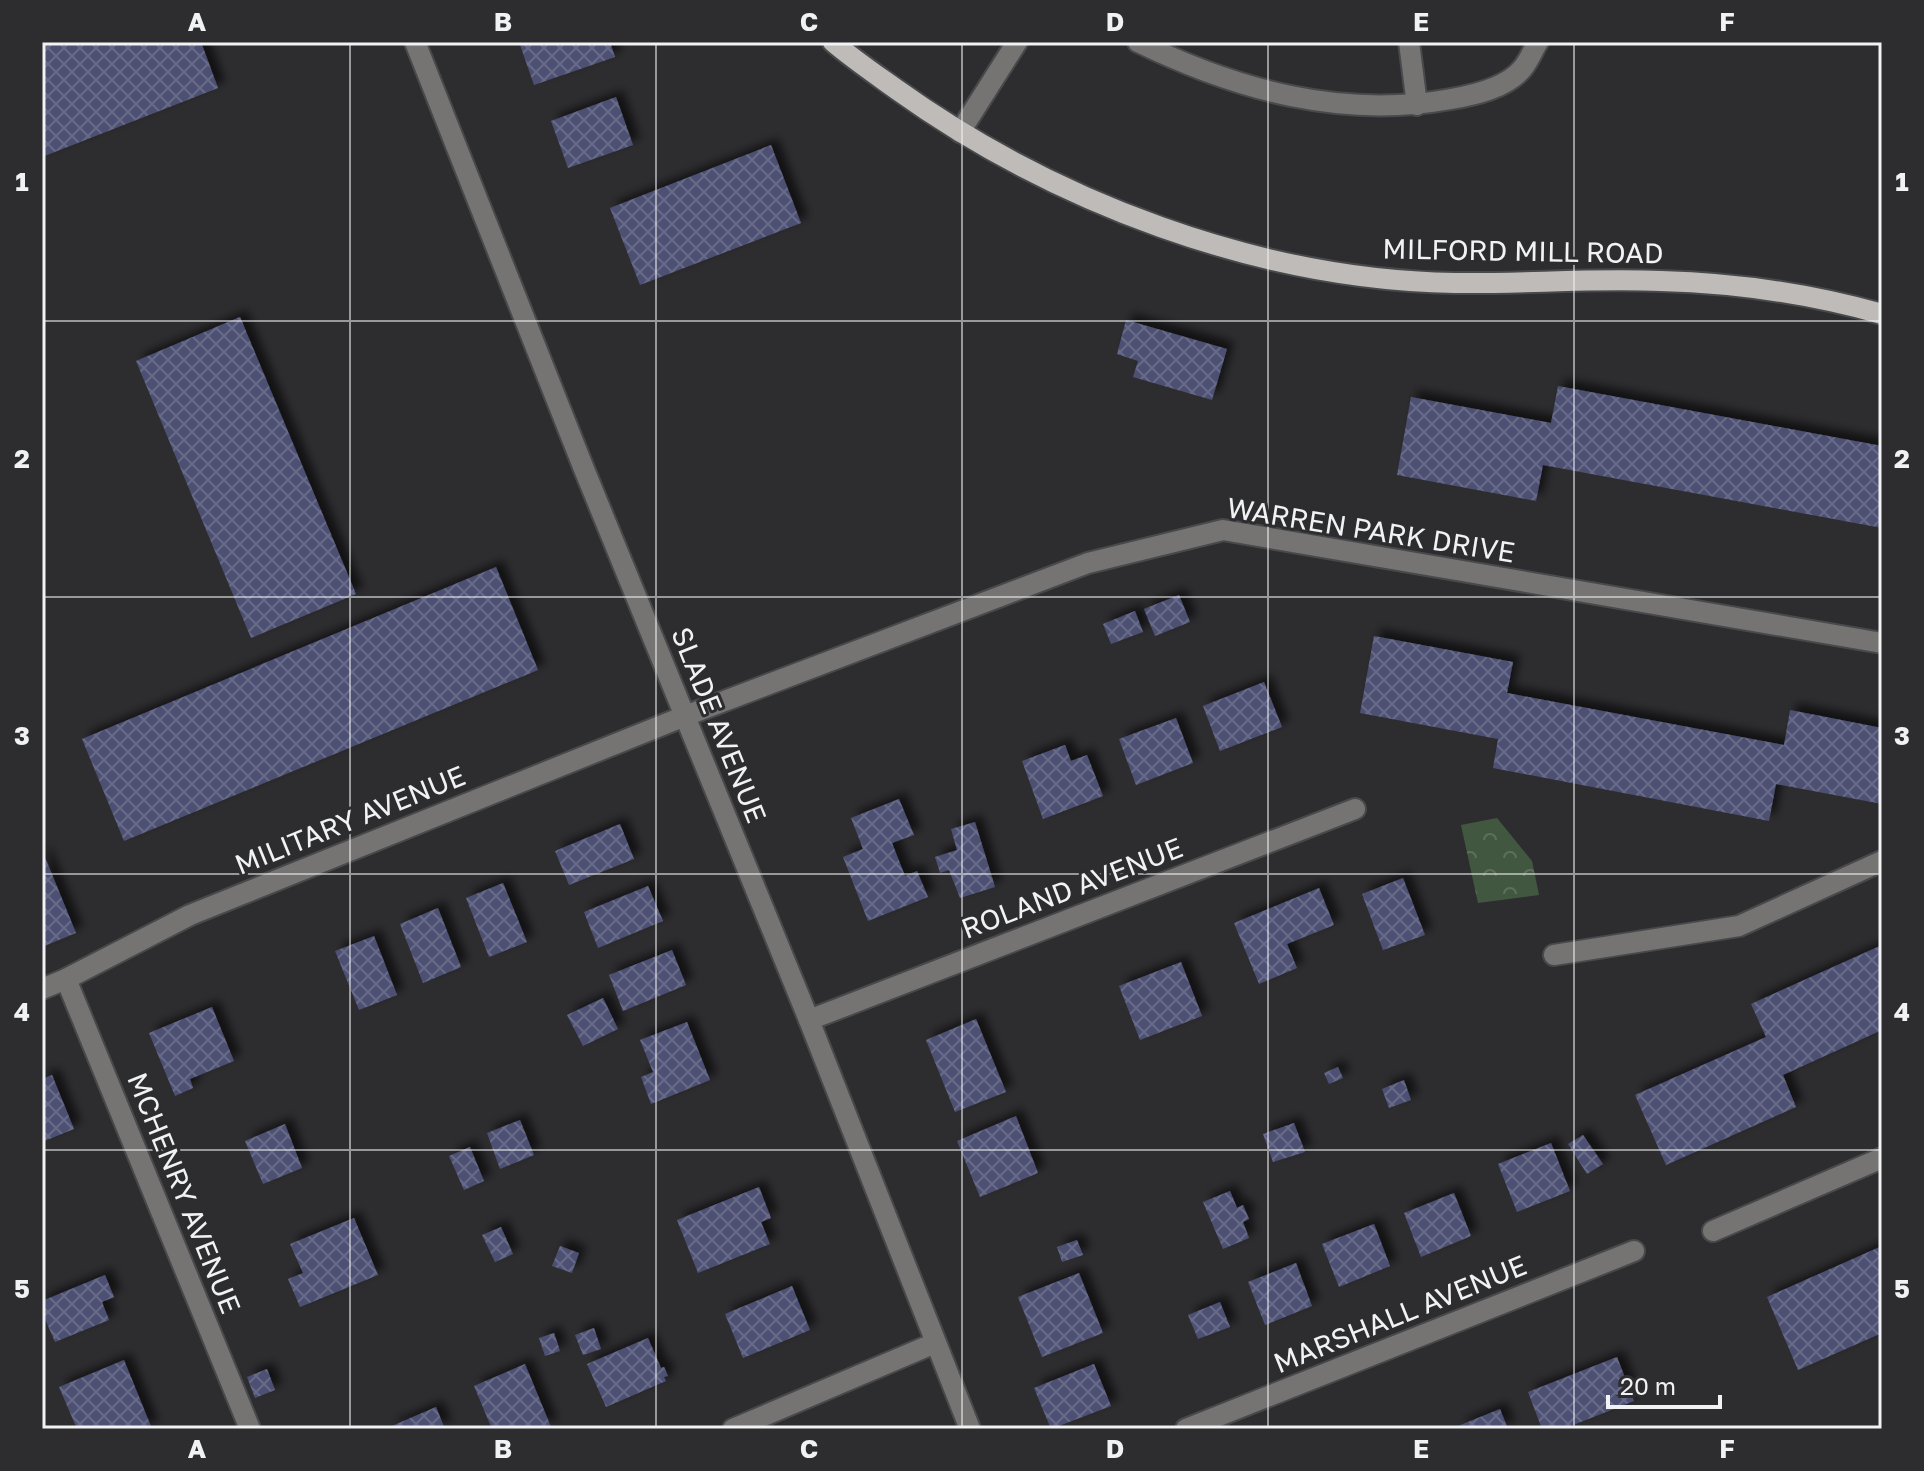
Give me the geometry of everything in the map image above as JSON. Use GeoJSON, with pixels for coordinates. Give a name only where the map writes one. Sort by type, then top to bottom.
{"type":"FeatureCollection","features":[{"type":"Feature","properties":{"kind":"main road","name":"MILFORD MILL ROAD"},"geometry":{"type":"LineString","coordinates":[[833,42],[938,119],[1010,160],[1093,201],[1179,233],[1257,256],[1358,275],[1452,283],[1659,280],[1736,285],[1882,314]]}},
{"type":"Feature","properties":{"kind":"street","name":"SLADE AVENUE"},"geometry":{"type":"LineString","coordinates":[[415,42],[584,469],[809,1020],[970,1429]]}},
{"type":"Feature","properties":{"kind":"street"},"geometry":{"type":"LineString","coordinates":[[960,132],[1017,42]]}},
{"type":"Feature","properties":{"kind":"street"},"geometry":{"type":"LineString","coordinates":[[1138,42],[1253,88],[1360,107],[1417,105],[1485,93],[1522,70],[1538,42]]}},
{"type":"Feature","properties":{"kind":"street"},"geometry":{"type":"LineString","coordinates":[[1409,42],[1417,105]]}},
{"type":"Feature","properties":{"kind":"street","name":"WARREN PARK DRIVE"},"geometry":{"type":"LineString","coordinates":[[685,716],[1088,563],[1223,530],[1882,643]]}},
{"type":"Feature","properties":{"kind":"street","name":"MILITARY AVENUE"},"geometry":{"type":"LineString","coordinates":[[42,989],[190,915],[685,716]]}},
{"type":"Feature","properties":{"kind":"street","name":"ROLAND AVENUE"},"geometry":{"type":"LineString","coordinates":[[809,1020],[1355,809]]}},
{"type":"Feature","properties":{"kind":"street"},"geometry":{"type":"LineString","coordinates":[[1554,955],[1739,926],[1882,861]]}},
{"type":"Feature","properties":{"kind":"street","name":"MCHENRY AVENUE"},"geometry":{"type":"LineString","coordinates":[[66,979],[250,1429]]}},
{"type":"Feature","properties":{"kind":"street"},"geometry":{"type":"LineString","coordinates":[[1713,1231],[1882,1158]]}},
{"type":"Feature","properties":{"kind":"street","name":"MARSHALL AVENUE"},"geometry":{"type":"LineString","coordinates":[[1186,1429],[1634,1251]]}},
{"type":"Feature","properties":{"kind":"street"},"geometry":{"type":"LineString","coordinates":[[733,1429],[935,1343]]}},
{"type":"Feature","properties":{"kind":"green space"},"geometry":{"type":"Polygon","coordinates":[[[1497,818],[1532,861],[1539,895],[1478,903],[1461,825],[1497,818]]]}},
{"type":"Feature","properties":{"kind":"building"},"geometry":{"type":"Polygon","coordinates":[[[42,42],[201,42],[218,88],[42,157],[42,42]]]}},
{"type":"Feature","properties":{"kind":"building"},"geometry":{"type":"Polygon","coordinates":[[[519,42],[610,42],[615,57],[534,85],[519,42]]]}},
{"type":"Feature","properties":{"kind":"building"},"geometry":{"type":"Polygon","coordinates":[[[616,97],[633,145],[568,168],[551,121],[616,97]]]}},
{"type":"Feature","properties":{"kind":"building"},"geometry":{"type":"Polygon","coordinates":[[[771,145],[801,223],[640,285],[610,208],[771,145]]]}},
{"type":"Feature","properties":{"kind":"building"},"geometry":{"type":"Polygon","coordinates":[[[240,317],[356,594],[251,638],[136,361],[240,317]]]}},
{"type":"Feature","properties":{"kind":"building"},"geometry":{"type":"Polygon","coordinates":[[[1126,320],[1227,349],[1212,400],[1133,377],[1138,361],[1117,354],[1126,320]]]}},
{"type":"Feature","properties":{"kind":"building"},"geometry":{"type":"Polygon","coordinates":[[[1558,386],[1882,446],[1882,528],[1543,465],[1536,501],[1397,475],[1411,397],[1551,423],[1558,386]]]}},
{"type":"Feature","properties":{"kind":"building"},"geometry":{"type":"Polygon","coordinates":[[[496,567],[538,670],[124,841],[82,739],[496,567]]]}},
{"type":"Feature","properties":{"kind":"building"},"geometry":{"type":"Polygon","coordinates":[[[1179,595],[1190,622],[1155,636],[1144,609],[1179,595]]]}},
{"type":"Feature","properties":{"kind":"building"},"geometry":{"type":"Polygon","coordinates":[[[1135,611],[1143,632],[1111,644],[1103,624],[1135,611]]]}},
{"type":"Feature","properties":{"kind":"building"},"geometry":{"type":"Polygon","coordinates":[[[1374,636],[1513,662],[1507,693],[1784,745],[1790,710],[1882,728],[1882,804],[1776,784],[1769,821],[1493,768],[1498,739],[1360,713],[1374,636]]]}},
{"type":"Feature","properties":{"kind":"building"},"geometry":{"type":"Polygon","coordinates":[[[1264,682],[1282,727],[1220,751],[1203,706],[1264,682]]]}},
{"type":"Feature","properties":{"kind":"building"},"geometry":{"type":"Polygon","coordinates":[[[1176,718],[1193,763],[1136,785],[1119,739],[1176,718]]]}},
{"type":"Feature","properties":{"kind":"building"},"geometry":{"type":"Polygon","coordinates":[[[1065,745],[1071,761],[1087,755],[1103,796],[1043,819],[1022,761],[1065,745]]]}},
{"type":"Feature","properties":{"kind":"building"},"geometry":{"type":"Polygon","coordinates":[[[899,799],[914,835],[892,843],[905,876],[917,871],[928,897],[868,921],[843,857],[863,849],[851,818],[899,799]]]}},
{"type":"Feature","properties":{"kind":"building"},"geometry":{"type":"Polygon","coordinates":[[[975,822],[995,887],[960,898],[949,870],[940,873],[935,857],[957,850],[951,829],[975,822]]]}},
{"type":"Feature","properties":{"kind":"building"},"geometry":{"type":"Polygon","coordinates":[[[620,824],[634,859],[569,885],[555,851],[620,824]]]}},
{"type":"Feature","properties":{"kind":"building"},"geometry":{"type":"Polygon","coordinates":[[[42,850],[76,933],[42,947],[42,850]]]}},
{"type":"Feature","properties":{"kind":"building"},"geometry":{"type":"Polygon","coordinates":[[[1403,878],[1425,935],[1383,950],[1362,894],[1403,878]]]}},
{"type":"Feature","properties":{"kind":"building"},"geometry":{"type":"Polygon","coordinates":[[[503,883],[527,942],[489,957],[466,898],[503,883]]]}},
{"type":"Feature","properties":{"kind":"building"},"geometry":{"type":"Polygon","coordinates":[[[648,886],[663,921],[598,948],[584,912],[648,886]]]}},
{"type":"Feature","properties":{"kind":"building"},"geometry":{"type":"Polygon","coordinates":[[[1319,888],[1334,925],[1287,944],[1297,968],[1259,984],[1234,923],[1319,888]]]}},
{"type":"Feature","properties":{"kind":"building"},"geometry":{"type":"Polygon","coordinates":[[[438,908],[461,967],[423,983],[400,924],[438,908]]]}},
{"type":"Feature","properties":{"kind":"building"},"geometry":{"type":"Polygon","coordinates":[[[374,936],[397,995],[359,1010],[335,951],[374,936]]]}},
{"type":"Feature","properties":{"kind":"building"},"geometry":{"type":"Polygon","coordinates":[[[1882,945],[1882,1030],[1783,1075],[1796,1107],[1666,1165],[1635,1095],[1766,1037],[1751,1004],[1882,945]]]}},
{"type":"Feature","properties":{"kind":"building"},"geometry":{"type":"Polygon","coordinates":[[[672,950],[686,985],[623,1011],[609,975],[672,950]]]}},
{"type":"Feature","properties":{"kind":"building"},"geometry":{"type":"Polygon","coordinates":[[[1181,962],[1202,1016],[1140,1040],[1119,986],[1181,962]]]}},
{"type":"Feature","properties":{"kind":"building"},"geometry":{"type":"Polygon","coordinates":[[[603,998],[618,1029],[583,1046],[567,1015],[603,998]]]}},
{"type":"Feature","properties":{"kind":"building"},"geometry":{"type":"Polygon","coordinates":[[[212,1007],[234,1061],[190,1079],[193,1088],[175,1096],[149,1033],[212,1007]]]}},
{"type":"Feature","properties":{"kind":"building"},"geometry":{"type":"Polygon","coordinates":[[[976,1019],[1006,1092],[955,1112],[926,1040],[976,1019]]]}},
{"type":"Feature","properties":{"kind":"building"},"geometry":{"type":"Polygon","coordinates":[[[687,1022],[710,1080],[651,1104],[641,1077],[653,1072],[640,1040],[687,1022]]]}},
{"type":"Feature","properties":{"kind":"building"},"geometry":{"type":"Polygon","coordinates":[[[1338,1067],[1343,1078],[1329,1084],[1324,1073],[1338,1067]]]}},
{"type":"Feature","properties":{"kind":"building"},"geometry":{"type":"Polygon","coordinates":[[[52,1075],[74,1129],[42,1142],[42,1079],[52,1075]]]}},
{"type":"Feature","properties":{"kind":"building"},"geometry":{"type":"Polygon","coordinates":[[[1404,1080],[1411,1100],[1389,1108],[1382,1089],[1404,1080]]]}},
{"type":"Feature","properties":{"kind":"building"},"geometry":{"type":"Polygon","coordinates":[[[1016,1116],[1038,1173],[980,1197],[957,1141],[1016,1116]]]}},
{"type":"Feature","properties":{"kind":"building"},"geometry":{"type":"Polygon","coordinates":[[[520,1120],[534,1155],[500,1169],[487,1133],[520,1120]]]}},
{"type":"Feature","properties":{"kind":"building"},"geometry":{"type":"Polygon","coordinates":[[[1294,1123],[1305,1152],[1273,1162],[1263,1134],[1294,1123]]]}},
{"type":"Feature","properties":{"kind":"building"},"geometry":{"type":"Polygon","coordinates":[[[285,1124],[302,1168],[263,1184],[245,1141],[285,1124]]]}},
{"type":"Feature","properties":{"kind":"building"},"geometry":{"type":"Polygon","coordinates":[[[1583,1135],[1603,1164],[1587,1174],[1568,1144],[1583,1135]]]}},
{"type":"Feature","properties":{"kind":"building"},"geometry":{"type":"Polygon","coordinates":[[[1551,1143],[1570,1191],[1517,1212],[1498,1164],[1551,1143]]]}},
{"type":"Feature","properties":{"kind":"building"},"geometry":{"type":"Polygon","coordinates":[[[470,1147],[484,1181],[464,1190],[449,1156],[470,1147]]]}},
{"type":"Feature","properties":{"kind":"building"},"geometry":{"type":"Polygon","coordinates":[[[759,1187],[771,1218],[761,1222],[770,1244],[698,1273],[677,1220],[759,1187]]]}},
{"type":"Feature","properties":{"kind":"building"},"geometry":{"type":"Polygon","coordinates":[[[1230,1191],[1237,1208],[1243,1205],[1249,1219],[1243,1222],[1249,1238],[1223,1249],[1203,1202],[1230,1191]]]}},
{"type":"Feature","properties":{"kind":"building"},"geometry":{"type":"Polygon","coordinates":[[[1454,1193],[1471,1236],[1421,1257],[1404,1213],[1454,1193]]]}},
{"type":"Feature","properties":{"kind":"building"},"geometry":{"type":"Polygon","coordinates":[[[354,1218],[378,1275],[300,1307],[288,1279],[303,1273],[290,1244],[354,1218]]]}},
{"type":"Feature","properties":{"kind":"building"},"geometry":{"type":"Polygon","coordinates":[[[1374,1224],[1390,1266],[1339,1287],[1322,1244],[1374,1224]]]}},
{"type":"Feature","properties":{"kind":"building"},"geometry":{"type":"Polygon","coordinates":[[[501,1227],[513,1254],[495,1262],[482,1235],[501,1227]]]}},
{"type":"Feature","properties":{"kind":"building"},"geometry":{"type":"Polygon","coordinates":[[[1077,1240],[1083,1255],[1062,1262],[1057,1247],[1077,1240]]]}},
{"type":"Feature","properties":{"kind":"building"},"geometry":{"type":"Polygon","coordinates":[[[560,1246],[579,1253],[572,1273],[552,1266],[560,1246]]]}},
{"type":"Feature","properties":{"kind":"building"},"geometry":{"type":"Polygon","coordinates":[[[1882,1246],[1882,1333],[1798,1370],[1767,1297],[1882,1246]]]}},
{"type":"Feature","properties":{"kind":"building"},"geometry":{"type":"Polygon","coordinates":[[[1296,1263],[1312,1306],[1265,1325],[1248,1282],[1296,1263]]]}},
{"type":"Feature","properties":{"kind":"building"},"geometry":{"type":"Polygon","coordinates":[[[1079,1273],[1103,1333],[1042,1357],[1018,1297],[1079,1273]]]}},
{"type":"Feature","properties":{"kind":"building"},"geometry":{"type":"Polygon","coordinates":[[[105,1275],[114,1297],[102,1302],[109,1320],[55,1342],[42,1312],[42,1301],[105,1275]]]}},
{"type":"Feature","properties":{"kind":"building"},"geometry":{"type":"Polygon","coordinates":[[[792,1286],[810,1330],[743,1358],[725,1314],[792,1286]]]}},
{"type":"Feature","properties":{"kind":"building"},"geometry":{"type":"Polygon","coordinates":[[[1220,1302],[1230,1327],[1198,1339],[1188,1315],[1220,1302]]]}},
{"type":"Feature","properties":{"kind":"building"},"geometry":{"type":"Polygon","coordinates":[[[594,1328],[601,1349],[583,1355],[575,1335],[594,1328]]]}},
{"type":"Feature","properties":{"kind":"building"},"geometry":{"type":"Polygon","coordinates":[[[554,1333],[560,1351],[545,1356],[539,1338],[554,1333]]]}},
{"type":"Feature","properties":{"kind":"building"},"geometry":{"type":"Polygon","coordinates":[[[648,1338],[661,1368],[664,1367],[668,1376],[664,1377],[666,1381],[606,1407],[587,1364],[648,1338]]]}},
{"type":"Feature","properties":{"kind":"building"},"geometry":{"type":"Polygon","coordinates":[[[1617,1357],[1634,1401],[1563,1429],[1542,1429],[1528,1392],[1617,1357]]]}},
{"type":"Feature","properties":{"kind":"building"},"geometry":{"type":"Polygon","coordinates":[[[124,1360],[152,1429],[77,1429],[59,1387],[124,1360]]]}},
{"type":"Feature","properties":{"kind":"building"},"geometry":{"type":"Polygon","coordinates":[[[525,1364],[551,1427],[492,1429],[474,1386],[525,1364]]]}},
{"type":"Feature","properties":{"kind":"building"},"geometry":{"type":"Polygon","coordinates":[[[1094,1364],[1111,1406],[1051,1429],[1034,1388],[1094,1364]]]}},
{"type":"Feature","properties":{"kind":"building"},"geometry":{"type":"Polygon","coordinates":[[[267,1369],[275,1390],[255,1398],[247,1377],[267,1369]]]}},
{"type":"Feature","properties":{"kind":"building"},"geometry":{"type":"Polygon","coordinates":[[[436,1407],[445,1429],[385,1429],[436,1407]]]}},
{"type":"Feature","properties":{"kind":"building"},"geometry":{"type":"Polygon","coordinates":[[[1500,1409],[1508,1429],[1459,1429],[1458,1426],[1500,1409]]]}}]}
